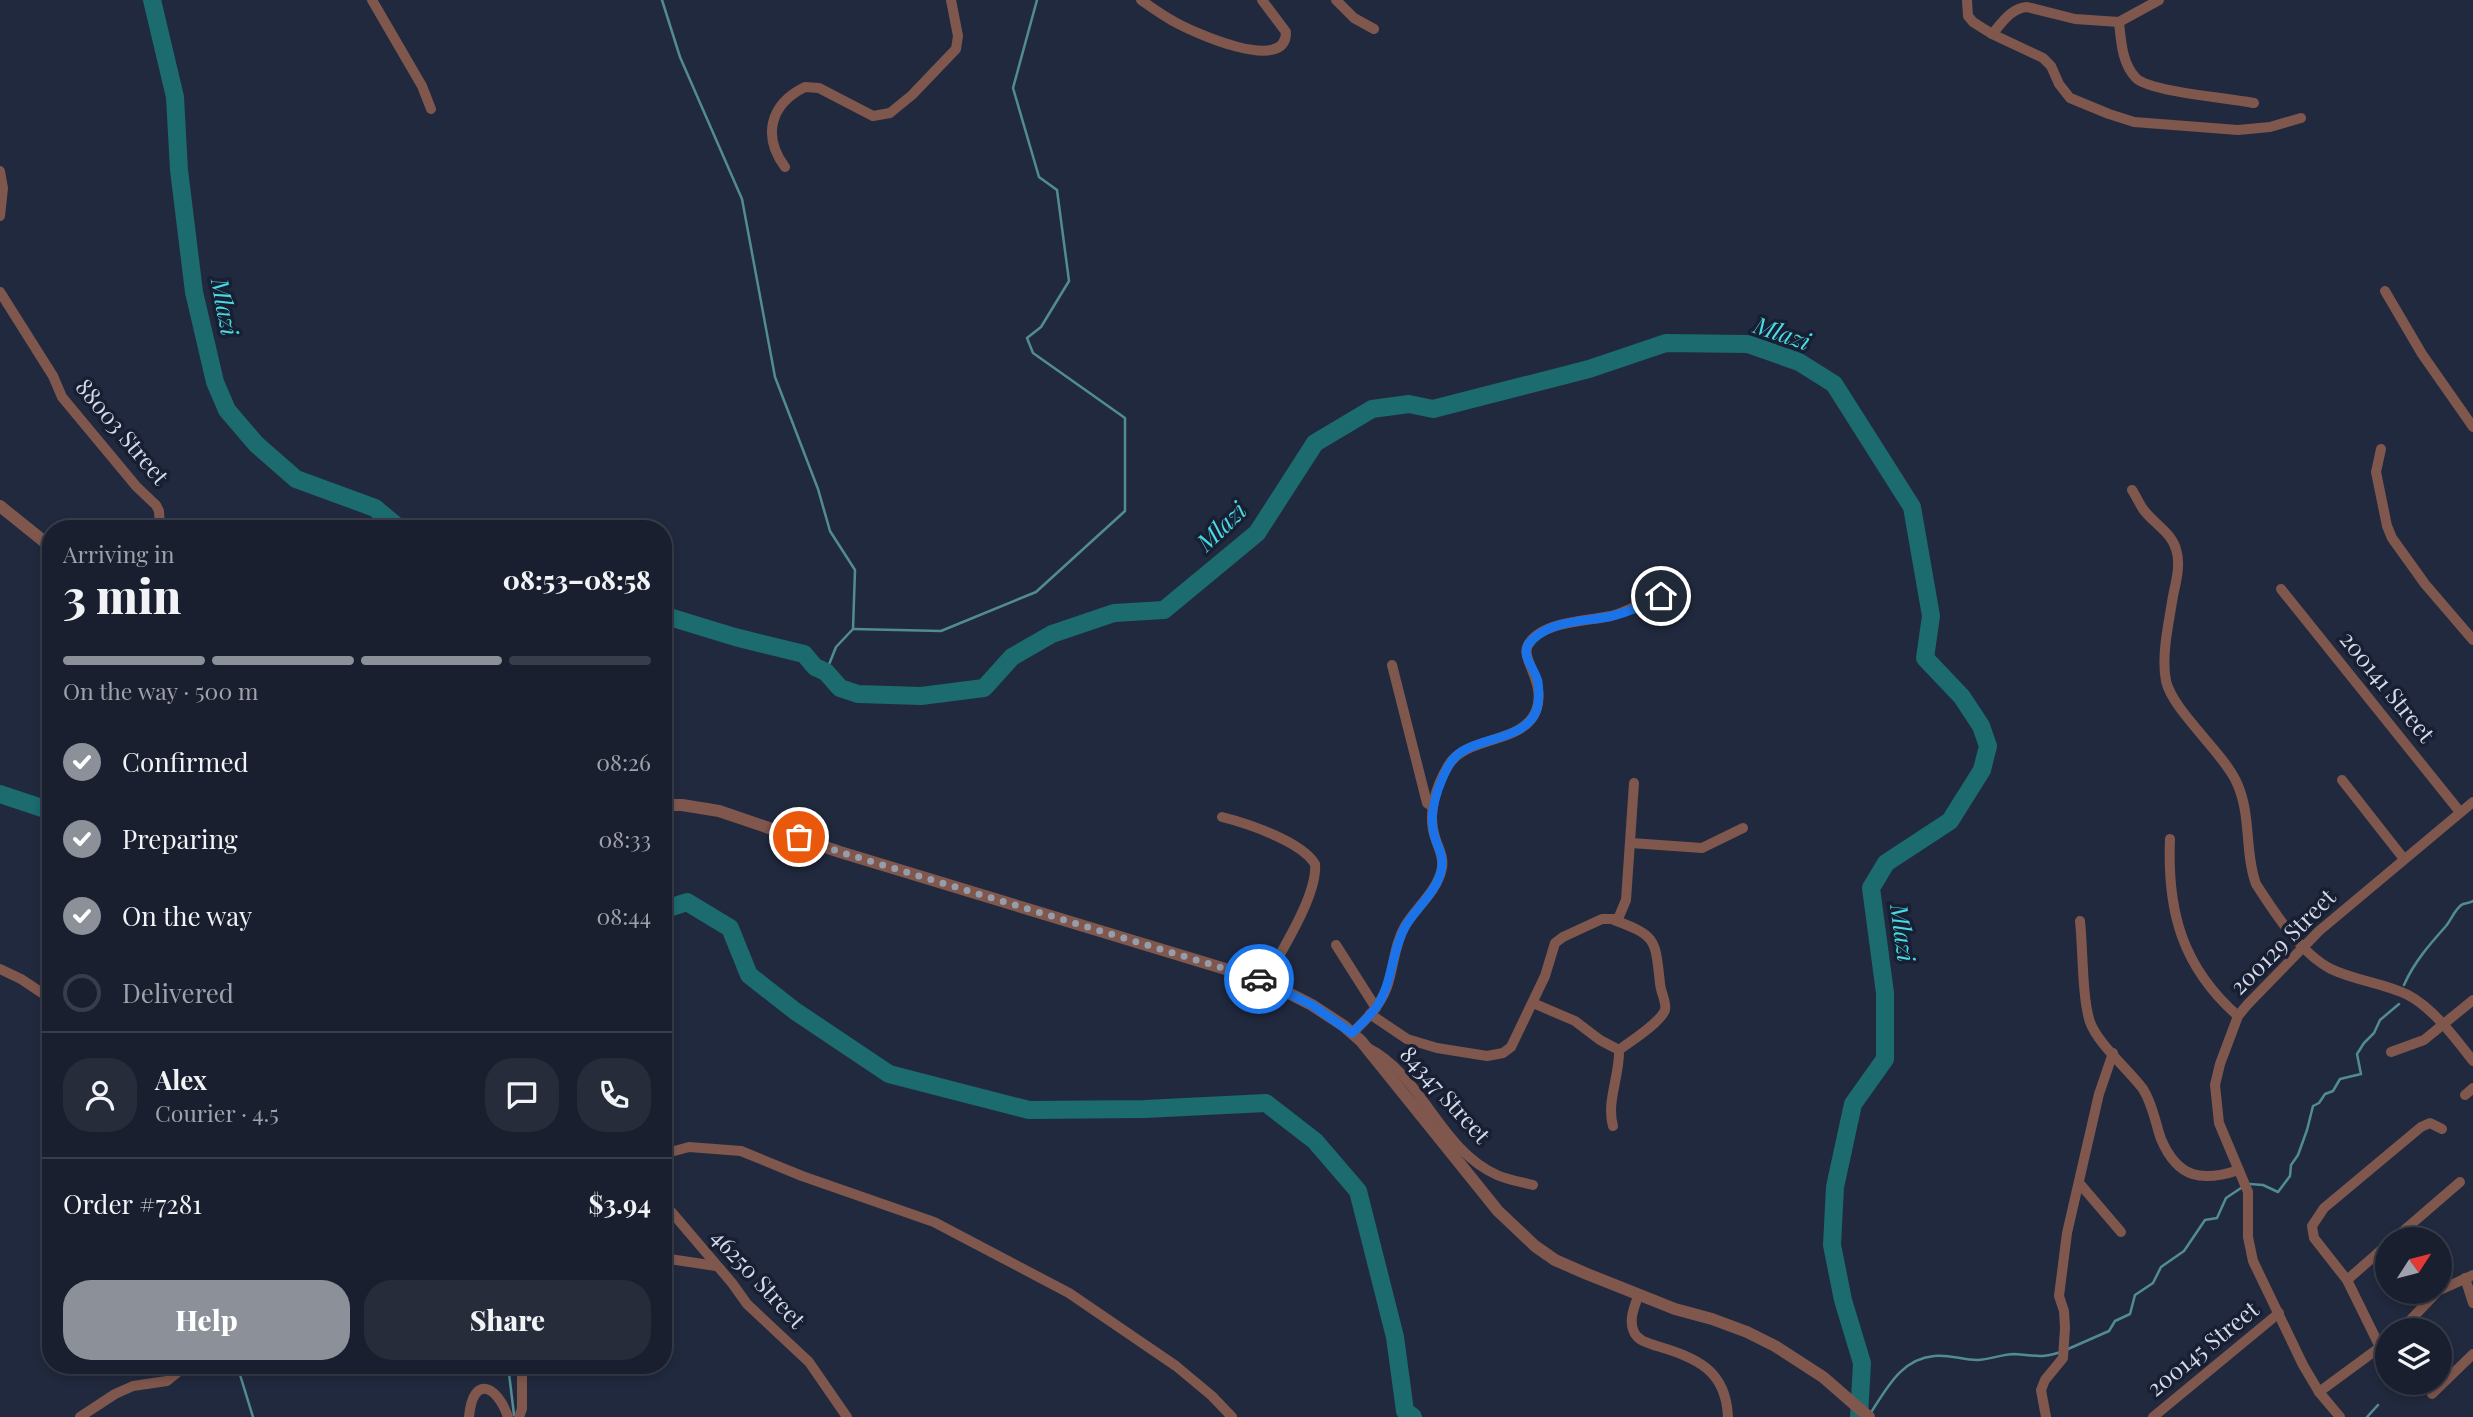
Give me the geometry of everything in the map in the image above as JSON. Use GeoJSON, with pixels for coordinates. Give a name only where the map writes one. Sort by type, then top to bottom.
{"type":"FeatureCollection","features":[{"type":"Feature","properties":{"kind":"street"},"geometry":{"type":"LineString","coordinates":[[372,0],[422,86],[432,109]]}},
{"type":"Feature","properties":{"kind":"street"},"geometry":{"type":"LineString","coordinates":[[785,167],[771,140],[772,125],[788,98],[805,87],[819,88],[873,116],[890,113],[912,95],[956,49],[958,36],[951,0]]}},
{"type":"Feature","properties":{"kind":"street"},"geometry":{"type":"LineString","coordinates":[[1141,0],[1174,22],[1226,43],[1251,50],[1279,50],[1284,44],[1286,32],[1262,0]]}},
{"type":"Feature","properties":{"kind":"street"},"geometry":{"type":"LineString","coordinates":[[1336,0],[1354,18],[1374,29]]}},
{"type":"Feature","properties":{"kind":"street"},"geometry":{"type":"LineString","coordinates":[[1966,0],[1968,16],[1973,22],[2043,58],[2070,97],[2109,114],[2134,122],[2238,130],[2270,127],[2301,118]]}},
{"type":"Feature","properties":{"kind":"street"},"geometry":{"type":"LineString","coordinates":[[1992,34],[2020,8],[2027,7],[2075,19],[2119,22],[2160,0]]}},
{"type":"Feature","properties":{"kind":"street"},"geometry":{"type":"LineString","coordinates":[[2119,22],[2122,48],[2129,67],[2143,83],[2165,90],[2253,103]]}},
{"type":"Feature","properties":{"kind":"street"},"geometry":{"type":"LineString","coordinates":[[0,171],[3,188],[0,216]]}},
{"type":"Feature","properties":{"kind":"street"},"geometry":{"type":"LineString","coordinates":[[2385,291],[2422,355],[2473,427]]}},
{"type":"Feature","properties":{"kind":"street","name":"88003 Street"},"geometry":{"type":"LineString","coordinates":[[0,292],[53,376],[62,397],[136,486],[156,505],[160,520]]}},
{"type":"Feature","properties":{"kind":"street"},"geometry":{"type":"LineString","coordinates":[[2381,449],[2375,472],[2392,538],[2425,584],[2473,640]]}},
{"type":"Feature","properties":{"kind":"street"},"geometry":{"type":"LineString","coordinates":[[2132,490],[2144,511],[2171,538],[2177,552],[2176,581],[2166,650],[2166,679],[2170,692],[2234,778],[2241,793],[2248,822],[2252,873],[2256,884],[2303,947],[2331,968],[2409,996],[2442,1023],[2473,1060]]}},
{"type":"Feature","properties":{"kind":"street"},"geometry":{"type":"LineString","coordinates":[[0,506],[42,540]]}},
{"type":"Feature","properties":{"kind":"street"},"geometry":{"type":"LineString","coordinates":[[1356,1037],[1387,986],[1401,934],[1439,876],[1443,865],[1434,835],[1433,807],[1444,773],[1459,753],[1500,738],[1520,728],[1532,718],[1539,698],[1538,682],[1526,653],[1529,643],[1535,637],[1572,620],[1601,618],[1658,598],[1665,587]]}},
{"type":"Feature","properties":{"kind":"street","name":"200141 Street"},"geometry":{"type":"LineString","coordinates":[[2281,589],[2460,812]]}},
{"type":"Feature","properties":{"kind":"street"},"geometry":{"type":"LineString","coordinates":[[1392,664],[1427,803],[1433,807]]}},
{"type":"Feature","properties":{"kind":"street"},"geometry":{"type":"LineString","coordinates":[[2342,780],[2404,859]]}},
{"type":"Feature","properties":{"kind":"street"},"geometry":{"type":"LineString","coordinates":[[1614,920],[1621,916],[1626,900],[1634,783]]}},
{"type":"Feature","properties":{"kind":"street","name":"200129 Street"},"geometry":{"type":"LineString","coordinates":[[2340,1417],[2319,1392],[2303,1366],[2250,1253],[2248,1192],[2219,1123],[2215,1085],[2223,1053],[2238,1016],[2303,947],[2473,802]]}},
{"type":"Feature","properties":{"kind":"street"},"geometry":{"type":"LineString","coordinates":[[672,805],[719,811],[840,852],[1265,981],[1312,1005],[1356,1037],[1516,1230],[1535,1246],[1562,1263],[1675,1309],[1747,1332],[1775,1346],[1823,1377],[1869,1417]]}},
{"type":"Feature","properties":{"kind":"street"},"geometry":{"type":"LineString","coordinates":[[1222,817],[1289,843],[1304,852],[1315,864],[1314,880],[1302,912],[1265,981]]}},
{"type":"Feature","properties":{"kind":"street"},"geometry":{"type":"LineString","coordinates":[[1631,843],[1702,848],[1743,828]]}},
{"type":"Feature","properties":{"kind":"street"},"geometry":{"type":"LineString","coordinates":[[2170,839],[2170,882],[2181,937],[2190,959],[2207,986],[2238,1016]]}},
{"type":"Feature","properties":{"kind":"street"},"geometry":{"type":"LineString","coordinates":[[1336,945],[1370,1015],[1393,1032],[1437,1048],[1487,1056],[1503,1053],[1511,1047],[1545,976],[1555,943],[1602,919],[1614,920],[1639,929],[1653,941],[1665,1006],[1655,1022],[1619,1049],[1617,1079],[1610,1112],[1613,1126]]}},
{"type":"Feature","properties":{"kind":"street"},"geometry":{"type":"LineString","coordinates":[[2080,921],[2091,1025],[2146,1094],[2161,1140],[2179,1165],[2198,1177],[2241,1174]]}},
{"type":"Feature","properties":{"kind":"street"},"geometry":{"type":"LineString","coordinates":[[0,969],[42,993]]}},
{"type":"Feature","properties":{"kind":"street"},"geometry":{"type":"LineString","coordinates":[[2391,1052],[2424,1040],[2473,1000]]}},
{"type":"Feature","properties":{"kind":"street"},"geometry":{"type":"LineString","coordinates":[[1533,1003],[1575,1021],[1600,1040],[1619,1049]]}},
{"type":"Feature","properties":{"kind":"street","name":"84347 Street"},"geometry":{"type":"LineString","coordinates":[[1356,1037],[1398,1069],[1466,1153],[1498,1175],[1533,1185]]}},
{"type":"Feature","properties":{"kind":"street"},"geometry":{"type":"LineString","coordinates":[[2046,1417],[2041,1390],[2045,1380],[2063,1358],[2065,1328],[2059,1282],[2067,1233],[2099,1094],[2113,1054]]}},
{"type":"Feature","properties":{"kind":"street"},"geometry":{"type":"LineString","coordinates":[[2375,1329],[2347,1280],[2314,1238],[2312,1226],[2324,1208],[2421,1126],[2430,1123],[2442,1129]]}},
{"type":"Feature","properties":{"kind":"street"},"geometry":{"type":"LineString","coordinates":[[672,1152],[689,1147],[741,1151],[802,1176],[933,1222],[1005,1257],[1069,1293],[1176,1366],[1232,1417]]}},
{"type":"Feature","properties":{"kind":"street"},"geometry":{"type":"LineString","coordinates":[[2408,1227],[2460,1182]]}},
{"type":"Feature","properties":{"kind":"street"},"geometry":{"type":"LineString","coordinates":[[2080,1184],[2121,1233]]}},
{"type":"Feature","properties":{"kind":"street","name":"46250 Street"},"geometry":{"type":"LineString","coordinates":[[672,1213],[747,1304],[808,1362],[847,1417]]}},
{"type":"Feature","properties":{"kind":"street"},"geometry":{"type":"LineString","coordinates":[[2347,1280],[2375,1256]]}},
{"type":"Feature","properties":{"kind":"street"},"geometry":{"type":"LineString","coordinates":[[672,1259],[716,1266]]}},
{"type":"Feature","properties":{"kind":"street"},"geometry":{"type":"LineString","coordinates":[[2452,1284],[2469,1276],[2473,1303]]}},
{"type":"Feature","properties":{"kind":"street"},"geometry":{"type":"LineString","coordinates":[[1639,1294],[1631,1324],[1638,1337],[1705,1366],[1720,1381],[1728,1415]]}},
{"type":"Feature","properties":{"kind":"street"},"geometry":{"type":"LineString","coordinates":[[2412,1318],[2426,1304]]}},
{"type":"Feature","properties":{"kind":"street","name":"200145 Street"},"geometry":{"type":"LineString","coordinates":[[2153,1417],[2279,1313]]}},
{"type":"Feature","properties":{"kind":"street"},"geometry":{"type":"LineString","coordinates":[[2319,1392],[2375,1352]]}},
{"type":"Feature","properties":{"kind":"street"},"geometry":{"type":"LineString","coordinates":[[2452,1374],[2473,1354]]}},
{"type":"Feature","properties":{"kind":"street"},"geometry":{"type":"LineString","coordinates":[[80,1417],[134,1385],[167,1381],[176,1374]]}},
{"type":"Feature","properties":{"kind":"street"},"geometry":{"type":"LineString","coordinates":[[519,1417],[522,1409],[522,1374]]}},
{"type":"Feature","properties":{"kind":"street"},"geometry":{"type":"LineString","coordinates":[[469,1417],[472,1396],[487,1389],[496,1395],[508,1417]]}},
{"type":"Feature","properties":{"kind":"waterway","name":"Mlazi"},"geometry":{"type":"LineString","coordinates":[[152,0],[175,97],[179,170],[194,292],[215,382],[227,410],[256,444],[296,479],[375,508],[389,520]]}},
{"type":"Feature","properties":{"kind":"waterway"},"geometry":{"type":"LineString","coordinates":[[662,0],[680,57],[742,199],[775,377],[818,489],[830,531],[855,570],[853,629],[836,647],[826,672]]}},
{"type":"Feature","properties":{"kind":"waterway"},"geometry":{"type":"LineString","coordinates":[[853,629],[941,631],[1036,592],[1125,511],[1125,418],[1033,353],[1027,338],[1041,327],[1069,281],[1057,190],[1039,177],[1013,88],[1037,0]]}},
{"type":"Feature","properties":{"kind":"waterway","name":"Mlazi"},"geometry":{"type":"LineString","coordinates":[[672,618],[804,654],[840,688],[858,694],[921,696],[984,688],[1012,657],[1052,634],[1114,613],[1164,610],[1257,533],[1315,443],[1372,409],[1409,404],[1433,409],[1589,369],[1666,343],[1748,344],[1799,362],[1834,384],[1912,507],[1931,616],[1925,658],[1962,697],[1981,726],[1988,746],[1982,770],[1950,821],[1886,863],[1871,888],[1885,993],[1885,1059],[1853,1104],[1835,1187],[1832,1245],[1843,1300],[1862,1363],[1859,1417]]}},
{"type":"Feature","properties":{"kind":"waterway"},"geometry":{"type":"LineString","coordinates":[[0,794],[42,808]]}},
{"type":"Feature","properties":{"kind":"waterway"},"geometry":{"type":"LineString","coordinates":[[2404,985],[2417,961],[2458,908],[2473,901]]}},
{"type":"Feature","properties":{"kind":"waterway"},"geometry":{"type":"LineString","coordinates":[[672,907],[687,902],[730,928],[749,975],[795,1011],[889,1074],[1029,1110],[1145,1109],[1266,1103],[1315,1141],[1358,1191],[1395,1337],[1405,1411],[1413,1417]]}},
{"type":"Feature","properties":{"kind":"waterway"},"geometry":{"type":"LineString","coordinates":[[2250,1184],[2263,1185],[2278,1192],[2290,1176],[2291,1165],[2298,1155],[2313,1106],[2319,1103],[2325,1094],[2333,1091],[2340,1079],[2361,1074],[2357,1054],[2374,1033],[2380,1020],[2399,1004]]}},
{"type":"Feature","properties":{"kind":"waterway"},"geometry":{"type":"LineString","coordinates":[[2068,1349],[2109,1331],[2115,1321],[2130,1314],[2135,1295],[2153,1283],[2161,1267],[2184,1251],[2205,1220],[2217,1218],[2226,1198],[2244,1186]]}},
{"type":"Feature","properties":{"kind":"waterway"},"geometry":{"type":"LineString","coordinates":[[1870,1414],[1896,1376],[1922,1358],[1939,1356],[1977,1360],[2009,1354],[2042,1356],[2061,1352]]}},
{"type":"Feature","properties":{"kind":"waterway"},"geometry":{"type":"LineString","coordinates":[[240,1374],[253,1417]]}},
{"type":"Feature","properties":{"kind":"waterway"},"geometry":{"type":"LineString","coordinates":[[509,1374],[514,1415]]}},
{"type":"Feature","properties":{"kind":"waterway"},"geometry":{"type":"LineString","coordinates":[[2367,1417],[2378,1405]]}},
{"type":"Feature","properties":{"kind":"way so far"},"geometry":{"type":"LineString","coordinates":[[799,837],[1186,959],[1259,979]]}},
{"type":"Feature","properties":{"kind":"route"},"geometry":{"type":"LineString","coordinates":[[1259,979],[1312,1005],[1352,1033],[1376,1008],[1387,986],[1401,934],[1431,892],[1443,865],[1432,818],[1436,794],[1448,767],[1453,759],[1467,748],[1500,738],[1520,728],[1532,718],[1537,709],[1538,682],[1526,656],[1529,643],[1535,637],[1572,620],[1611,616],[1661,596]]}}]}
